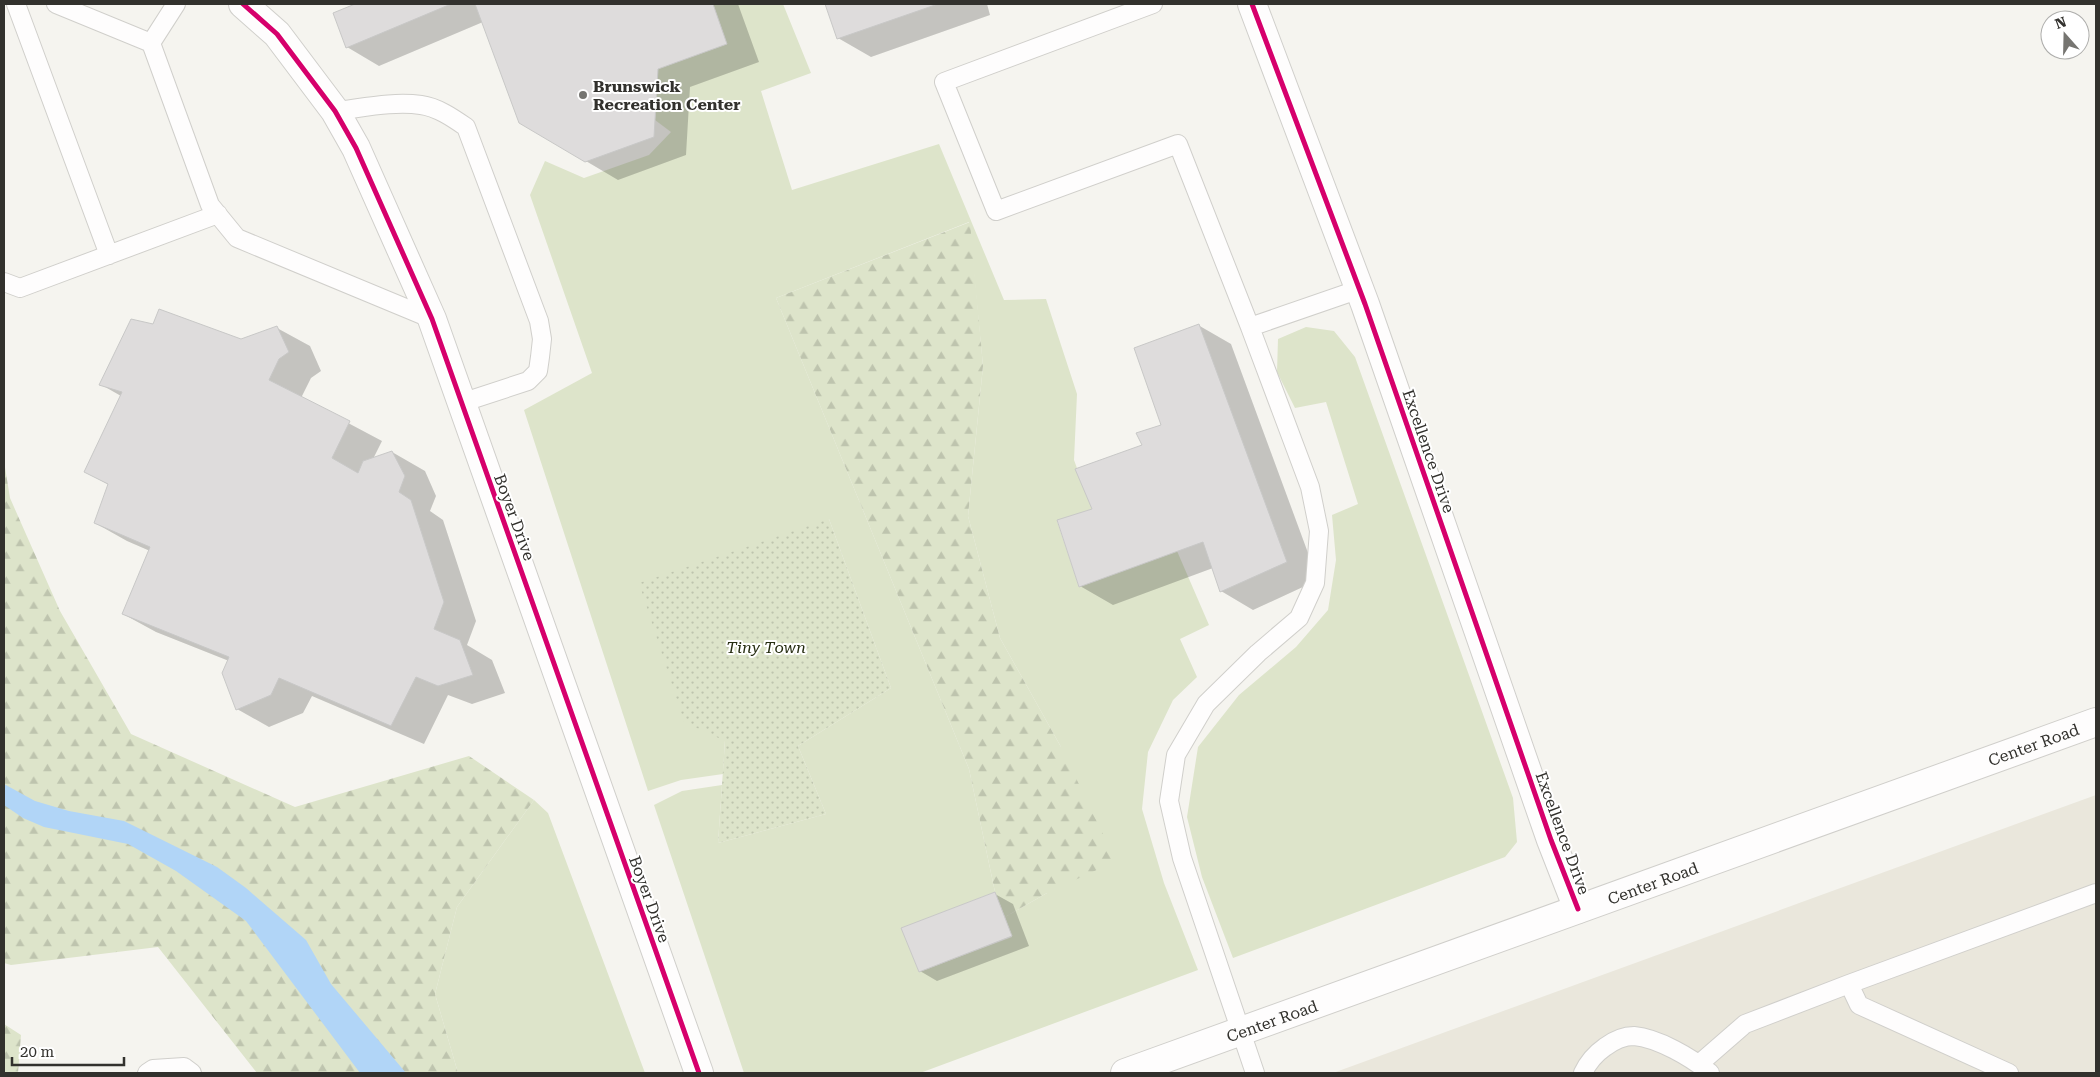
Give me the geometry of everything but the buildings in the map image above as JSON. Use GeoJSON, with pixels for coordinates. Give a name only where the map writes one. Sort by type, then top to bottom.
{"type":"FeatureCollection","features":[{"type":"Feature","properties":{"kind":"street","name":"Boyer Drive"},"geometry":{"type":"LineString","coordinates":[[244,4],[277,34],[335,111],[356,148],[432,319],[699,1073]]}},
{"type":"Feature","properties":{"kind":"street","name":"Excellence Drive"},"geometry":{"type":"LineString","coordinates":[[1252,4],[1360,289],[1551,840],[1578,909]]}},
{"type":"Feature","properties":{"kind":"street","name":"Center Road"},"geometry":{"type":"LineString","coordinates":[[1132,1072],[2096,722]]}},
{"type":"Feature","properties":{"kind":"lane"},"geometry":{"type":"LineString","coordinates":[[16,4],[110,254]]}},
{"type":"Feature","properties":{"kind":"lane"},"geometry":{"type":"LineString","coordinates":[[56,4],[151,43],[210,204],[236,238],[432,319]]}},
{"type":"Feature","properties":{"kind":"lane"},"geometry":{"type":"LineString","coordinates":[[151,43],[176,4]]}},
{"type":"Feature","properties":{"kind":"lane"},"geometry":{"type":"LineString","coordinates":[[1152,4],[944,82],[996,211],[1178,144],[1310,487],[1319,531],[1315,584],[1299,618],[1258,653],[1206,704],[1176,755],[1169,801],[1182,858],[1255,1073]]}},
{"type":"Feature","properties":{"kind":"lane"},"geometry":{"type":"LineString","coordinates":[[335,111],[407,104],[423,105],[453,118],[466,128],[539,321],[542,338],[538,371],[528,382],[461,403]]}},
{"type":"Feature","properties":{"kind":"lane"},"geometry":{"type":"LineString","coordinates":[[4,282],[20,288],[218,214]]}},
{"type":"Feature","properties":{"kind":"lane"},"geometry":{"type":"LineString","coordinates":[[1250,327],[1360,289]]}},
{"type":"Feature","properties":{"kind":"lane"},"geometry":{"type":"LineString","coordinates":[[1584,1073],[1587,1064],[1600,1050],[1614,1041],[1633,1036],[1656,1041],[1704,1068],[1745,1024],[2096,893]]}},
{"type":"Feature","properties":{"kind":"lane"},"geometry":{"type":"LineString","coordinates":[[1849,984],[1859,1005],[2009,1073]]}},
{"type":"Feature","properties":{"kind":"lane"},"geometry":{"type":"LineString","coordinates":[[148,1073],[153,1069],[184,1067],[192,1073]]}},
{"type":"Feature","properties":{"kind":"shaded area"},"geometry":{"type":"Polygon","coordinates":[[[2096,795],[2096,1073],[1333,1073],[2096,795]]]}},
{"type":"Feature","properties":{"kind":"green space"},"geometry":{"type":"Polygon","coordinates":[[[713,4],[783,4],[811,73],[761,91],[792,190],[939,144],[1004,300],[1046,299],[1077,394],[1074,460],[1092,509],[1057,521],[1079,587],[1177,551],[1209,625],[1180,639],[1197,677],[1173,700],[1148,752],[1142,809],[1164,883],[1198,970],[920,1073],[744,1073],[654,805],[682,791],[722,785],[718,843],[826,814],[798,746],[891,688],[829,519],[684,721],[725,740],[723,774],[681,780],[648,791],[524,410],[592,373],[530,195],[545,161],[584,178],[649,155],[671,132],[655,120],[658,69],[727,44],[713,4]],[[969,222],[776,298],[969,769],[995,892],[902,928],[919,972],[1012,937],[1005,917],[1047,893],[1061,747],[1000,638],[968,516],[983,366],[969,222]]]}},
{"type":"Feature","properties":{"kind":"green space"},"geometry":{"type":"Polygon","coordinates":[[[970,222],[983,366],[968,516],[1000,638],[1061,747],[1116,861],[1047,893],[1005,917],[995,892],[969,769],[776,298],[970,222]]]}},
{"type":"Feature","properties":{"kind":"green space"},"geometry":{"type":"Polygon","coordinates":[[[1306,327],[1334,331],[1355,357],[1513,798],[1517,842],[1505,857],[1233,958],[1202,877],[1187,817],[1198,747],[1239,695],[1296,647],[1328,610],[1336,560],[1332,515],[1358,504],[1326,402],[1295,408],[1277,372],[1278,339],[1306,327]]]}},
{"type":"Feature","properties":{"kind":"green space"},"geometry":{"type":"Polygon","coordinates":[[[4,461],[10,498],[60,611],[131,734],[295,807],[469,756],[534,800],[457,907],[435,994],[458,1073],[257,1073],[158,947],[11,965],[4,963],[4,461]]]}},
{"type":"Feature","properties":{"kind":"green space","name":"Tiny Town"},"geometry":{"type":"Polygon","coordinates":[[[829,519],[891,688],[798,746],[826,814],[718,843],[725,741],[684,722],[639,583],[829,519]]]}},
{"type":"Feature","properties":{"kind":"green space"},"geometry":{"type":"Polygon","coordinates":[[[534,800],[548,813],[645,1073],[458,1073],[435,994],[457,907],[534,800]]]}},
{"type":"Feature","properties":{"kind":"green space"},"geometry":{"type":"Polygon","coordinates":[[[4,1024],[21,1035],[18,1073],[4,1073],[4,1024]]]}},
{"type":"Feature","properties":{"kind":"water"},"geometry":{"type":"Polygon","coordinates":[[[4,784],[35,801],[69,811],[124,821],[217,867],[246,888],[306,940],[331,984],[406,1073],[360,1073],[246,921],[176,871],[128,844],[44,827],[23,818],[4,805],[4,784]]]}},
{"type":"Feature","properties":{"kind":"cycle path"},"geometry":{"type":"LineString","coordinates":[[243,4],[277,34],[335,111],[356,148],[432,319],[699,1073]]}},
{"type":"Feature","properties":{"kind":"cycle path"},"geometry":{"type":"LineString","coordinates":[[1252,4],[1365,304],[1551,840],[1578,909]]}},
{"type":"Feature","properties":{"kind":"place","name":"Brunswick Recreation Center"},"geometry":{"type":"Point","coordinates":[583,95]}}]}
